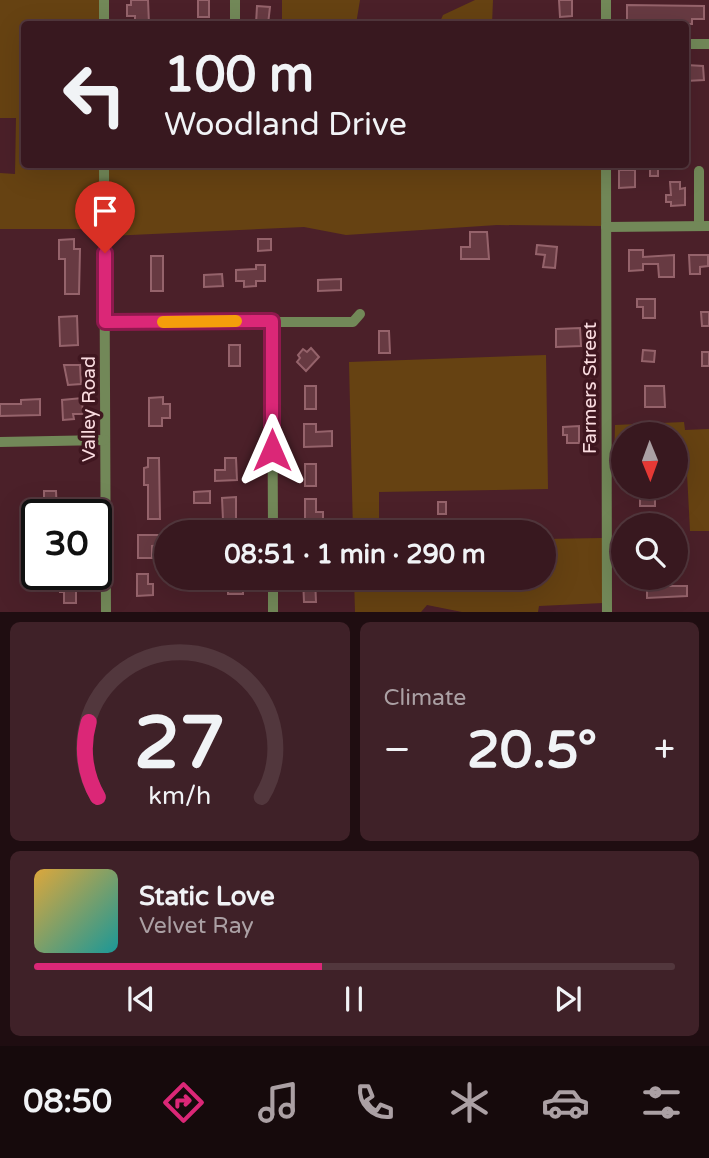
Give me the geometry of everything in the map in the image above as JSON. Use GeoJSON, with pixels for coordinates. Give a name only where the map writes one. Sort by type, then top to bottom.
{"type":"FeatureCollection","features":[{"type":"Feature","properties":{"kind":"street"},"geometry":{"type":"LineString","coordinates":[[104,0],[104,21]]}},
{"type":"Feature","properties":{"kind":"street"},"geometry":{"type":"LineString","coordinates":[[235,0],[235,21]]}},
{"type":"Feature","properties":{"kind":"street"},"geometry":{"type":"LineString","coordinates":[[606,0],[606,21]]}},
{"type":"Feature","properties":{"kind":"street"},"geometry":{"type":"LineString","coordinates":[[689,44],[709,44]]}},
{"type":"Feature","properties":{"kind":"street","name":"Valley Road"},"geometry":{"type":"LineString","coordinates":[[104,168],[106,612]]}},
{"type":"Feature","properties":{"kind":"street","name":"Farmers Street"},"geometry":{"type":"LineString","coordinates":[[606,168],[607,612]]}},
{"type":"Feature","properties":{"kind":"street"},"geometry":{"type":"LineString","coordinates":[[606,226],[704,226],[699,171]]}},
{"type":"Feature","properties":{"kind":"street"},"geometry":{"type":"LineString","coordinates":[[105,322],[348,323],[353,322],[360,314]]}},
{"type":"Feature","properties":{"kind":"street"},"geometry":{"type":"LineString","coordinates":[[272,321],[273,520]]}},
{"type":"Feature","properties":{"kind":"street"},"geometry":{"type":"LineString","coordinates":[[0,442],[105,440]]}},
{"type":"Feature","properties":{"kind":"street"},"geometry":{"type":"LineString","coordinates":[[273,590],[273,612]]}},
{"type":"Feature","properties":{"kind":"shaded area"},"geometry":{"type":"Polygon","coordinates":[[[0,0],[100,0],[100,21],[21,21],[21,168],[100,168],[100,229],[0,229],[0,173],[15,174],[16,118],[0,118],[0,0]]]}},
{"type":"Feature","properties":{"kind":"shaded area"},"geometry":{"type":"Polygon","coordinates":[[[282,0],[360,0],[356,21],[282,21],[282,0]]]}},
{"type":"Feature","properties":{"kind":"shaded area"},"geometry":{"type":"Polygon","coordinates":[[[475,0],[493,0],[492,21],[440,21],[443,15],[475,0]]]}},
{"type":"Feature","properties":{"kind":"shaded area"},"geometry":{"type":"Polygon","coordinates":[[[109,168],[601,168],[601,226],[497,225],[346,235],[304,227],[109,236],[109,168]]]}},
{"type":"Feature","properties":{"kind":"shaded area"},"geometry":{"type":"Polygon","coordinates":[[[546,355],[548,489],[379,492],[379,520],[353,520],[349,362],[546,355]]]}},
{"type":"Feature","properties":{"kind":"shaded area"},"geometry":{"type":"Polygon","coordinates":[[[709,429],[709,531],[690,531],[688,430],[709,429]]]}},
{"type":"Feature","properties":{"kind":"shaded area"},"geometry":{"type":"Polygon","coordinates":[[[603,538],[603,603],[539,606],[538,612],[462,612],[427,605],[421,612],[355,612],[354,590],[556,590],[556,539],[603,538]]]}},
{"type":"Feature","properties":{"kind":"building"},"geometry":{"type":"Polygon","coordinates":[[[131,0],[148,0],[149,21],[135,21],[135,16],[127,16],[127,5],[131,5],[131,0]]]}},
{"type":"Feature","properties":{"kind":"building"},"geometry":{"type":"Polygon","coordinates":[[[198,0],[209,0],[209,17],[198,17],[198,0]]]}},
{"type":"Feature","properties":{"kind":"building"},"geometry":{"type":"Polygon","coordinates":[[[559,0],[572,0],[572,16],[560,17],[559,0]]]}},
{"type":"Feature","properties":{"kind":"building"},"geometry":{"type":"Polygon","coordinates":[[[627,5],[704,6],[704,19],[692,19],[692,24],[689,24],[689,21],[627,21],[627,5]]]}},
{"type":"Feature","properties":{"kind":"building"},"geometry":{"type":"Polygon","coordinates":[[[257,6],[270,7],[268,21],[256,21],[257,6]]]}},
{"type":"Feature","properties":{"kind":"building"},"geometry":{"type":"Polygon","coordinates":[[[689,65],[703,66],[704,80],[689,81],[689,65]]]}},
{"type":"Feature","properties":{"kind":"building"},"geometry":{"type":"Polygon","coordinates":[[[650,168],[658,168],[658,176],[650,176],[650,168]]]}},
{"type":"Feature","properties":{"kind":"building"},"geometry":{"type":"Polygon","coordinates":[[[619,170],[635,170],[635,187],[619,188],[619,170]]]}},
{"type":"Feature","properties":{"kind":"building"},"geometry":{"type":"Polygon","coordinates":[[[670,182],[680,182],[680,189],[685,188],[685,205],[671,206],[671,202],[666,202],[666,195],[671,195],[670,182]]]}},
{"type":"Feature","properties":{"kind":"building"},"geometry":{"type":"Polygon","coordinates":[[[470,232],[487,232],[489,259],[461,259],[461,247],[470,247],[470,232]]]}},
{"type":"Feature","properties":{"kind":"building"},"geometry":{"type":"Polygon","coordinates":[[[74,239],[74,249],[80,249],[79,294],[65,294],[65,259],[59,259],[59,240],[74,239]]]}},
{"type":"Feature","properties":{"kind":"building"},"geometry":{"type":"Polygon","coordinates":[[[258,239],[271,239],[271,250],[258,251],[258,239]]]}},
{"type":"Feature","properties":{"kind":"building"},"geometry":{"type":"Polygon","coordinates":[[[537,245],[557,247],[555,268],[543,267],[545,255],[536,254],[537,245]]]}},
{"type":"Feature","properties":{"kind":"building"},"geometry":{"type":"Polygon","coordinates":[[[629,250],[643,250],[643,257],[674,255],[674,277],[659,277],[658,264],[643,264],[643,270],[629,271],[629,250]]]}},
{"type":"Feature","properties":{"kind":"building"},"geometry":{"type":"Polygon","coordinates":[[[689,255],[708,255],[708,266],[700,267],[700,274],[690,274],[689,255]]]}},
{"type":"Feature","properties":{"kind":"building"},"geometry":{"type":"Polygon","coordinates":[[[151,256],[163,256],[163,291],[151,291],[151,256]]]}},
{"type":"Feature","properties":{"kind":"building"},"geometry":{"type":"Polygon","coordinates":[[[256,265],[265,265],[265,281],[256,281],[256,286],[244,287],[244,281],[236,281],[236,270],[256,269],[256,265]]]}},
{"type":"Feature","properties":{"kind":"building"},"geometry":{"type":"Polygon","coordinates":[[[222,274],[223,286],[204,287],[204,275],[222,274]]]}},
{"type":"Feature","properties":{"kind":"building"},"geometry":{"type":"Polygon","coordinates":[[[341,279],[341,290],[318,291],[318,280],[341,279]]]}},
{"type":"Feature","properties":{"kind":"building"},"geometry":{"type":"Polygon","coordinates":[[[637,299],[655,299],[655,318],[643,318],[643,307],[637,307],[637,299]]]}},
{"type":"Feature","properties":{"kind":"building"},"geometry":{"type":"Polygon","coordinates":[[[701,312],[709,312],[709,326],[702,326],[701,312]]]}},
{"type":"Feature","properties":{"kind":"building"},"geometry":{"type":"Polygon","coordinates":[[[77,316],[78,345],[60,346],[59,317],[77,316]]]}},
{"type":"Feature","properties":{"kind":"building"},"geometry":{"type":"Polygon","coordinates":[[[580,328],[581,346],[556,347],[556,329],[580,328]]]}},
{"type":"Feature","properties":{"kind":"building"},"geometry":{"type":"Polygon","coordinates":[[[379,331],[389,331],[390,353],[379,353],[379,331]]]}},
{"type":"Feature","properties":{"kind":"building"},"geometry":{"type":"Polygon","coordinates":[[[229,345],[240,345],[240,366],[229,366],[229,345]]]}},
{"type":"Feature","properties":{"kind":"building"},"geometry":{"type":"Polygon","coordinates":[[[311,348],[319,357],[306,371],[297,362],[300,358],[298,355],[303,349],[307,352],[311,348]]]}},
{"type":"Feature","properties":{"kind":"building"},"geometry":{"type":"Polygon","coordinates":[[[643,350],[655,351],[654,362],[642,361],[643,350]]]}},
{"type":"Feature","properties":{"kind":"building"},"geometry":{"type":"Polygon","coordinates":[[[702,352],[709,352],[709,366],[702,366],[702,352]]]}},
{"type":"Feature","properties":{"kind":"building"},"geometry":{"type":"Polygon","coordinates":[[[64,365],[80,365],[81,384],[68,385],[64,365]]]}},
{"type":"Feature","properties":{"kind":"building"},"geometry":{"type":"Polygon","coordinates":[[[305,386],[316,386],[316,409],[305,409],[305,386]]]}},
{"type":"Feature","properties":{"kind":"building"},"geometry":{"type":"Polygon","coordinates":[[[645,386],[664,386],[665,407],[645,407],[645,386]]]}},
{"type":"Feature","properties":{"kind":"building"},"geometry":{"type":"Polygon","coordinates":[[[163,397],[163,404],[170,404],[170,418],[162,418],[162,426],[149,426],[149,398],[163,397]]]}},
{"type":"Feature","properties":{"kind":"building"},"geometry":{"type":"Polygon","coordinates":[[[82,398],[83,414],[73,414],[74,419],[63,420],[62,400],[82,398]]]}},
{"type":"Feature","properties":{"kind":"building"},"geometry":{"type":"Polygon","coordinates":[[[40,399],[40,415],[0,416],[0,404],[21,404],[21,400],[40,399]]]}},
{"type":"Feature","properties":{"kind":"building"},"geometry":{"type":"Polygon","coordinates":[[[304,424],[316,424],[316,432],[332,431],[332,446],[304,447],[304,424]]]}},
{"type":"Feature","properties":{"kind":"building"},"geometry":{"type":"Polygon","coordinates":[[[579,426],[579,443],[567,443],[563,427],[579,426]]]}},
{"type":"Feature","properties":{"kind":"building"},"geometry":{"type":"Polygon","coordinates":[[[148,458],[159,458],[160,519],[148,519],[148,485],[144,485],[144,468],[148,467],[148,458]]]}},
{"type":"Feature","properties":{"kind":"building"},"geometry":{"type":"Polygon","coordinates":[[[225,458],[236,458],[237,480],[215,481],[215,470],[225,470],[225,458]]]}},
{"type":"Feature","properties":{"kind":"building"},"geometry":{"type":"Polygon","coordinates":[[[305,464],[316,464],[316,486],[305,486],[305,464]]]}},
{"type":"Feature","properties":{"kind":"building"},"geometry":{"type":"Polygon","coordinates":[[[44,491],[56,491],[56,499],[44,499],[44,491]]]}},
{"type":"Feature","properties":{"kind":"building"},"geometry":{"type":"Polygon","coordinates":[[[210,491],[210,503],[194,503],[194,492],[210,491]]]}},
{"type":"Feature","properties":{"kind":"building"},"geometry":{"type":"Polygon","coordinates":[[[236,497],[236,520],[223,520],[222,498],[236,497]]]}},
{"type":"Feature","properties":{"kind":"building"},"geometry":{"type":"Polygon","coordinates":[[[305,499],[316,499],[316,512],[323,512],[323,520],[305,520],[305,499]]]}},
{"type":"Feature","properties":{"kind":"building"},"geometry":{"type":"Polygon","coordinates":[[[640,499],[655,499],[655,506],[640,506],[640,499]]]}},
{"type":"Feature","properties":{"kind":"building"},"geometry":{"type":"Polygon","coordinates":[[[438,502],[446,502],[446,514],[438,514],[438,502]]]}},
{"type":"Feature","properties":{"kind":"building"},"geometry":{"type":"Polygon","coordinates":[[[138,535],[154,535],[152,558],[138,558],[138,535]]]}},
{"type":"Feature","properties":{"kind":"building"},"geometry":{"type":"Polygon","coordinates":[[[137,574],[148,574],[148,584],[153,584],[153,595],[137,596],[137,574]]]}},
{"type":"Feature","properties":{"kind":"building"},"geometry":{"type":"Polygon","coordinates":[[[76,590],[76,603],[64,603],[64,592],[60,592],[76,590]]]}},
{"type":"Feature","properties":{"kind":"building"},"geometry":{"type":"Polygon","coordinates":[[[228,590],[243,590],[243,594],[228,594],[228,590]]]}},
{"type":"Feature","properties":{"kind":"building"},"geometry":{"type":"Polygon","coordinates":[[[304,590],[316,590],[316,602],[304,602],[304,590]]]}},
{"type":"Feature","properties":{"kind":"building"},"geometry":{"type":"Polygon","coordinates":[[[647,590],[687,590],[687,596],[647,598],[647,590]]]}},
{"type":"Feature","properties":{"kind":"slow traffic"},"geometry":{"type":"LineString","coordinates":[[163,322],[236,321]]}},
{"type":"Feature","properties":{"kind":"route"},"geometry":{"type":"LineString","coordinates":[[105,253],[105,322],[272,321],[272,450]]}}]}
